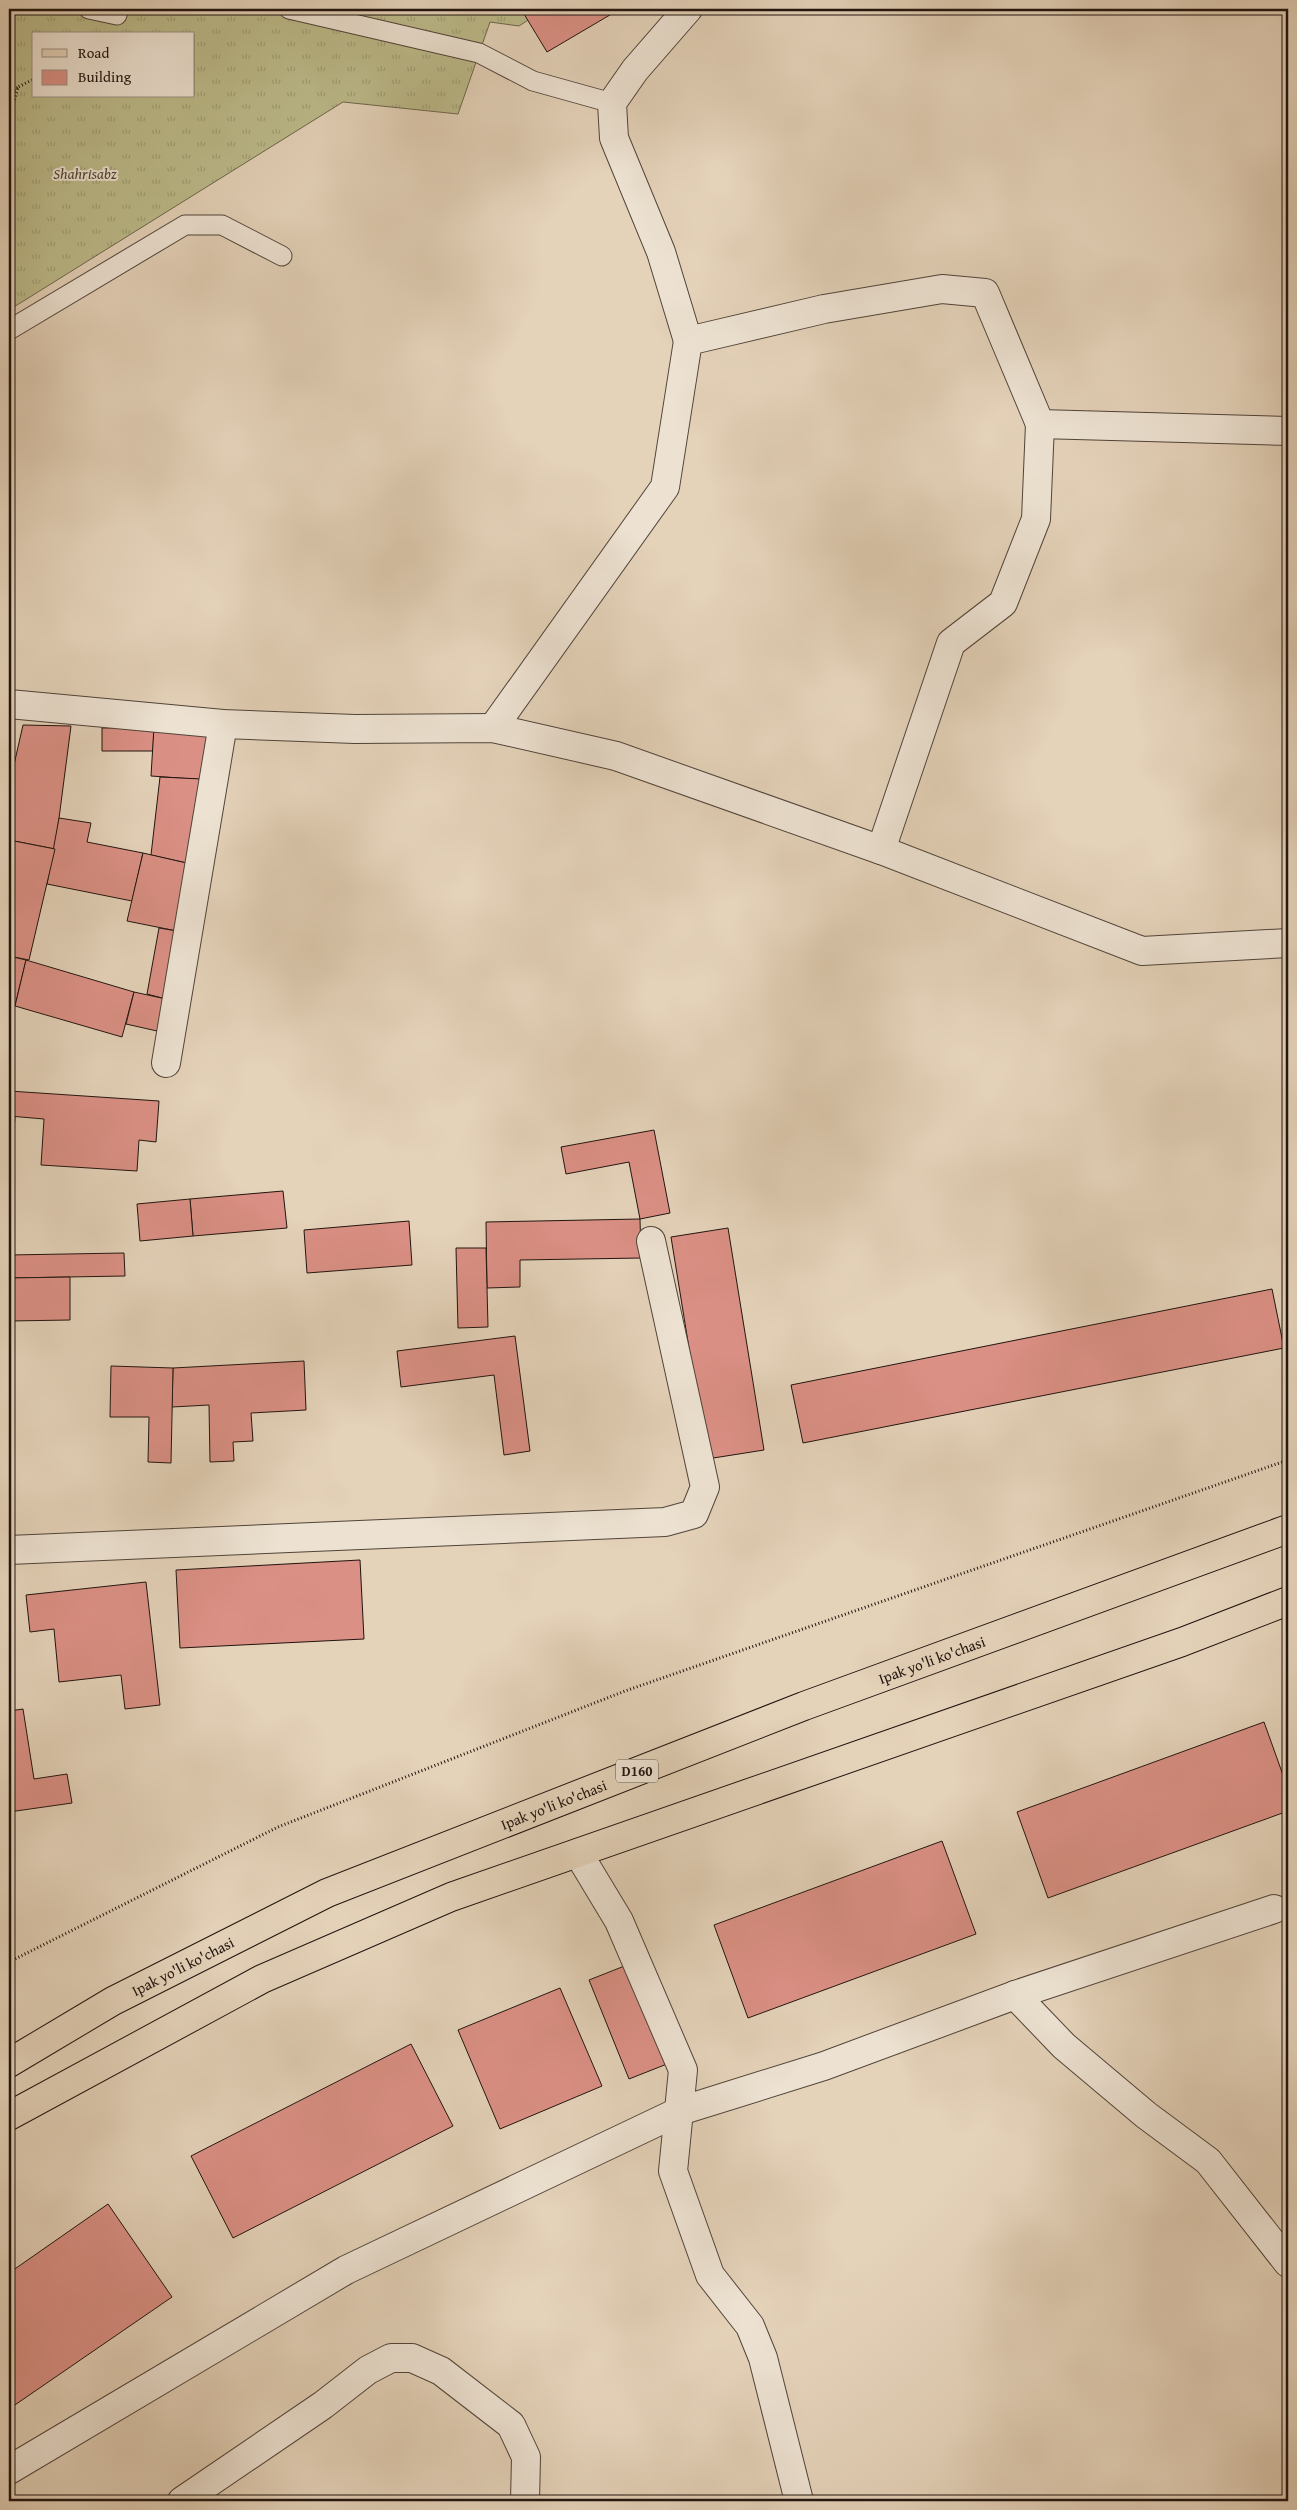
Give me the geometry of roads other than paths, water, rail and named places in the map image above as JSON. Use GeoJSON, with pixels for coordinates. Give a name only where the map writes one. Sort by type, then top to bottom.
{"type":"FeatureCollection","features":[{"type":"Feature","properties":{"kind":"main road","name":"Ipak yo'li ko'chasi"},"geometry":{"type":"LineString","coordinates":[[9,2063],[113,2001],[327,1893],[804,1706],[1288,1529]]}},
{"type":"Feature","properties":{"kind":"main road"},"geometry":{"type":"LineString","coordinates":[[9,2116],[262,1978],[451,1897],[1182,1642],[1288,1601]]}},
{"type":"Feature","properties":{"kind":"street"},"geometry":{"type":"LineString","coordinates":[[493,728],[665,487],[688,341],[661,252],[614,138],[612,103],[635,70],[688,9]]}},
{"type":"Feature","properties":{"kind":"street"},"geometry":{"type":"LineString","coordinates":[[688,341],[824,309],[942,289],[985,293],[1040,424],[1036,519],[1003,603],[951,643],[881,850]]}},
{"type":"Feature","properties":{"kind":"street"},"geometry":{"type":"LineString","coordinates":[[1040,424],[1288,431]]}},
{"type":"Feature","properties":{"kind":"street"},"geometry":{"type":"LineString","coordinates":[[9,704],[223,724],[355,729],[493,728],[616,756],[881,850],[1142,951],[1288,943]]}},
{"type":"Feature","properties":{"kind":"street"},"geometry":{"type":"LineString","coordinates":[[166,1064],[223,724]]}},
{"type":"Feature","properties":{"kind":"street"},"geometry":{"type":"LineString","coordinates":[[9,1550],[665,1522],[694,1514],[705,1487],[651,1241]]}},
{"type":"Feature","properties":{"kind":"street"},"geometry":{"type":"LineString","coordinates":[[578,1854],[619,1921],[683,2070],[673,2171],[710,2275],[750,2326],[763,2358],[799,2501]]}},
{"type":"Feature","properties":{"kind":"street"},"geometry":{"type":"LineString","coordinates":[[9,2470],[346,2270],[680,2111],[824,2066],[1015,1994],[1274,1909]]}},
{"type":"Feature","properties":{"kind":"street"},"geometry":{"type":"LineString","coordinates":[[1015,1994],[1064,2046],[1146,2115],[1208,2161],[1288,2262]]}},
{"type":"Feature","properties":{"kind":"street"},"geometry":{"type":"LineString","coordinates":[[182,2501],[323,2405],[368,2370],[391,2358],[412,2358],[441,2371],[511,2425],[526,2457],[525,2501]]}},
{"type":"Feature","properties":{"kind":"lane"},"geometry":{"type":"LineString","coordinates":[[89,9],[117,15]]}},
{"type":"Feature","properties":{"kind":"lane"},"geometry":{"type":"LineString","coordinates":[[289,9],[479,53],[533,80],[612,103]]}},
{"type":"Feature","properties":{"kind":"lane"},"geometry":{"type":"LineString","coordinates":[[9,330],[185,225],[222,225],[282,256]]}},
{"type":"Feature","properties":{"kind":"park label","name":"Shahrisabz"},"geometry":{"type":"Point","coordinates":[85,173]}}]}
